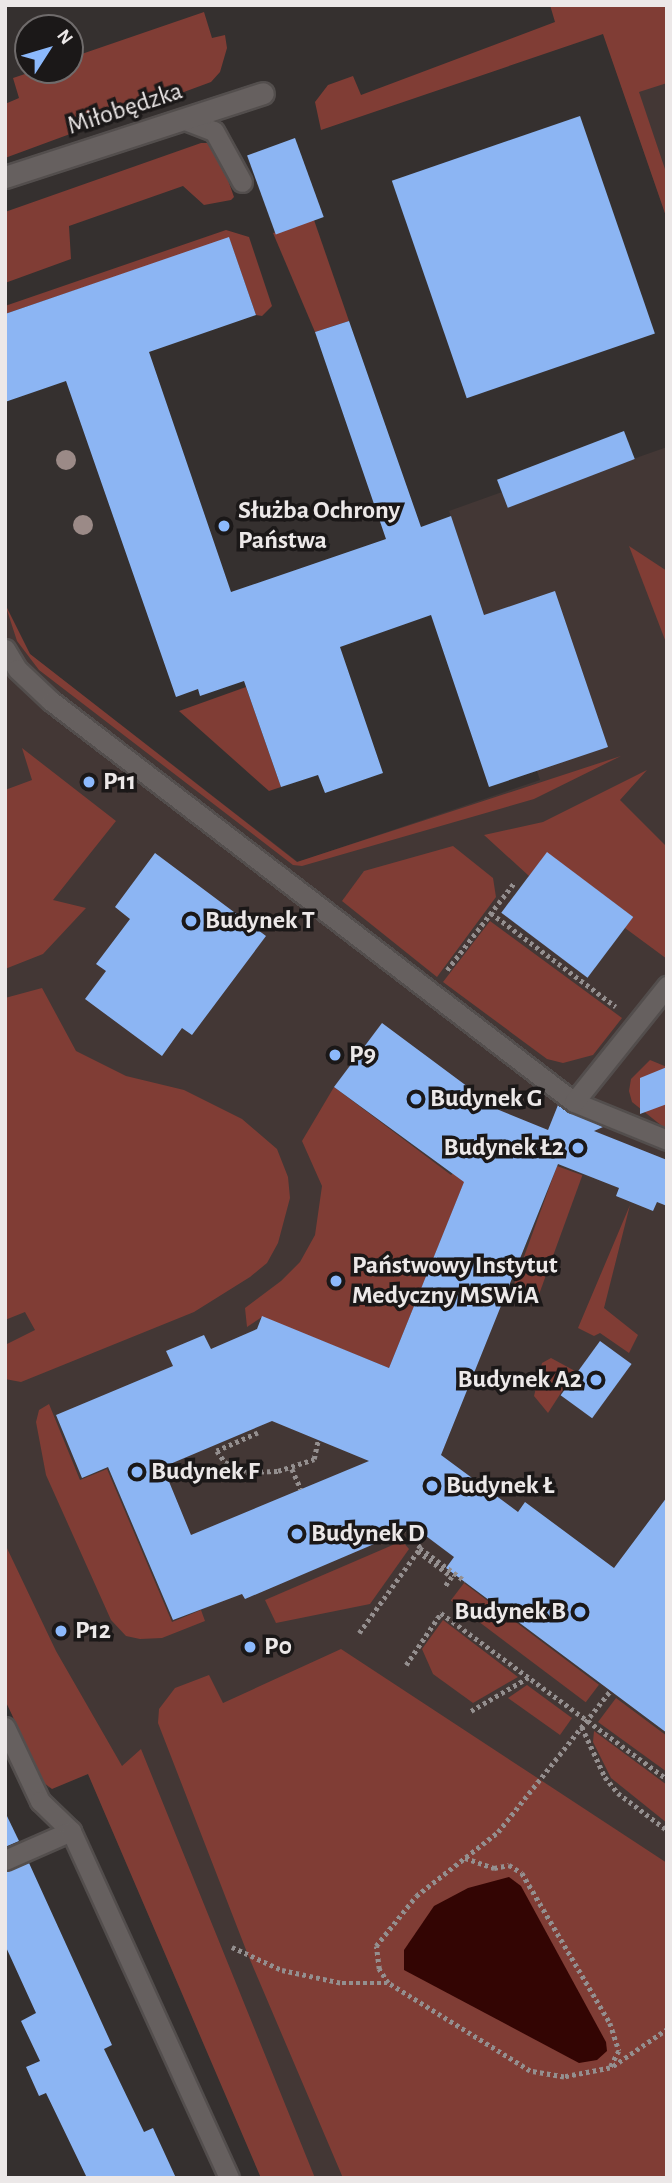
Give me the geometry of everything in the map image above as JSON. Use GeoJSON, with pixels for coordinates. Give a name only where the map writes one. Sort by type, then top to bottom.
{"type":"FeatureCollection","features":[{"type":"Feature","properties":{"kind":"street","name":"Miłobędzka"},"geometry":{"type":"LineString","coordinates":[[5,177],[263,93]]}},
{"type":"Feature","properties":{"kind":"lane"},"geometry":{"type":"LineString","coordinates":[[182,120],[214,131],[242,182]]}},
{"type":"Feature","properties":{"kind":"lane"},"geometry":{"type":"LineString","coordinates":[[5,649],[17,669],[51,701],[574,1102],[667,1140]]}},
{"type":"Feature","properties":{"kind":"lane"},"geometry":{"type":"LineString","coordinates":[[574,1102],[667,986]]}},
{"type":"Feature","properties":{"kind":"lane"},"geometry":{"type":"LineString","coordinates":[[5,1727],[40,1801],[71,1831],[229,2178]]}},
{"type":"Feature","properties":{"kind":"lane"},"geometry":{"type":"LineString","coordinates":[[5,1860],[71,1831]]}},
{"type":"Feature","properties":{"kind":"path"},"geometry":{"type":"LineString","coordinates":[[429,993],[514,883]]}},
{"type":"Feature","properties":{"kind":"path"},"geometry":{"type":"LineString","coordinates":[[491,913],[637,1023]]}},
{"type":"Feature","properties":{"kind":"path"},"geometry":{"type":"LineString","coordinates":[[258,1433],[217,1451],[225,1462],[246,1472],[292,1469],[314,1459],[318,1440]]}},
{"type":"Feature","properties":{"kind":"path"},"geometry":{"type":"LineString","coordinates":[[292,1469],[301,1489]]}},
{"type":"Feature","properties":{"kind":"path"},"geometry":{"type":"LineString","coordinates":[[407,1531],[419,1549],[452,1577],[445,1587]]}},
{"type":"Feature","properties":{"kind":"path"},"geometry":{"type":"LineString","coordinates":[[419,1549],[465,1581]]}},
{"type":"Feature","properties":{"kind":"path"},"geometry":{"type":"LineString","coordinates":[[359,1633],[419,1549]]}},
{"type":"Feature","properties":{"kind":"path"},"geometry":{"type":"LineString","coordinates":[[406,1665],[442,1613],[667,1779]]}},
{"type":"Feature","properties":{"kind":"path"},"geometry":{"type":"LineString","coordinates":[[471,1711],[529,1677]]}},
{"type":"Feature","properties":{"kind":"path"},"geometry":{"type":"LineString","coordinates":[[610,1691],[538,1776],[498,1832],[416,1896],[383,1931],[376,1946],[379,1969],[387,1983],[530,2071],[564,2077],[610,2068],[667,2029]]}},
{"type":"Feature","properties":{"kind":"path"},"geometry":{"type":"LineString","coordinates":[[582,1727],[605,1777],[618,1793],[667,1830]]}},
{"type":"Feature","properties":{"kind":"path"},"geometry":{"type":"LineString","coordinates":[[465,1858],[494,1868],[509,1865],[522,1873],[610,2023],[620,2051],[610,2068]]}},
{"type":"Feature","properties":{"kind":"path"},"geometry":{"type":"LineString","coordinates":[[232,1947],[282,1970],[342,1983],[387,1983]]}},
{"type":"Feature","properties":{"kind":"shaded area"},"geometry":{"type":"Polygon","coordinates":[[[550,5],[667,5],[667,83],[639,92],[667,175],[667,219],[603,34],[321,130],[315,102],[328,85],[353,76],[361,95],[555,22],[550,5]]]}},
{"type":"Feature","properties":{"kind":"shaded area"},"geometry":{"type":"Polygon","coordinates":[[[667,11],[667,219],[603,33],[667,11]]]}},
{"type":"Feature","properties":{"kind":"shaded area"},"geometry":{"type":"Polygon","coordinates":[[[204,12],[212,38],[225,35],[227,48],[220,72],[211,82],[5,158],[5,104],[19,98],[15,84],[84,84],[84,53],[204,12]]]}},
{"type":"Feature","properties":{"kind":"shaded area"},"geometry":{"type":"Polygon","coordinates":[[[207,143],[222,163],[234,197],[231,200],[204,205],[183,186],[69,226],[71,259],[5,283],[5,212],[207,143]]]}},
{"type":"Feature","properties":{"kind":"shaded area"},"geometry":{"type":"Polygon","coordinates":[[[314,220],[349,321],[315,332],[273,233],[314,220]]]}},
{"type":"Feature","properties":{"kind":"shaded area"},"geometry":{"type":"Polygon","coordinates":[[[226,230],[249,237],[272,306],[262,316],[256,315],[229,238],[5,314],[5,306],[226,230]]]}},
{"type":"Feature","properties":{"kind":"shaded area","name":"Państwowy Instytut Medyczny MSWiA"},"geometry":{"type":"Polygon","coordinates":[[[667,447],[667,2178],[261,2178],[88,1774],[48,1788],[5,1700],[5,604],[30,654],[298,862],[540,780],[449,511],[502,492],[506,504],[667,447]]]}},
{"type":"Feature","properties":{"kind":"shaded area"},"geometry":{"type":"Polygon","coordinates":[[[629,546],[667,571],[667,645],[629,546]]]}},
{"type":"Feature","properties":{"kind":"shaded area"},"geometry":{"type":"Polygon","coordinates":[[[5,604],[30,654],[297,862],[621,756],[534,799],[302,866],[293,865],[39,670],[17,641],[5,604]]]}},
{"type":"Feature","properties":{"kind":"shaded area"},"geometry":{"type":"Polygon","coordinates":[[[246,687],[281,787],[269,791],[179,711],[246,687]]]}},
{"type":"Feature","properties":{"kind":"shaded area"},"geometry":{"type":"Polygon","coordinates":[[[22,748],[116,821],[53,900],[86,908],[43,954],[5,969],[5,790],[32,780],[22,748]]]}},
{"type":"Feature","properties":{"kind":"shaded area"},"geometry":{"type":"Polygon","coordinates":[[[647,770],[620,800],[667,847],[667,959],[625,928],[633,917],[547,853],[529,876],[484,835],[543,822],[647,770]]]}},
{"type":"Feature","properties":{"kind":"shaded area"},"geometry":{"type":"Polygon","coordinates":[[[453,846],[493,878],[496,897],[437,977],[342,901],[364,871],[453,846]]]}},
{"type":"Feature","properties":{"kind":"shaded area"},"geometry":{"type":"Polygon","coordinates":[[[490,921],[622,1018],[593,1055],[563,1063],[547,1059],[443,982],[490,921]]]}},
{"type":"Feature","properties":{"kind":"shaded area"},"geometry":{"type":"Polygon","coordinates":[[[42,988],[76,1051],[126,1076],[184,1090],[242,1119],[277,1149],[288,1177],[290,1198],[278,1243],[267,1263],[250,1277],[194,1312],[21,1382],[5,1379],[5,1345],[35,1330],[25,1312],[5,1320],[5,998],[42,988]]]}},
{"type":"Feature","properties":{"kind":"shaded area"},"geometry":{"type":"Polygon","coordinates":[[[650,1060],[667,1067],[667,1130],[632,1102],[629,1091],[631,1079],[650,1060]]]}},
{"type":"Feature","properties":{"kind":"shaded area"},"geometry":{"type":"Polygon","coordinates":[[[334,1087],[451,1175],[463,1163],[470,1168],[389,1368],[262,1317],[247,1327],[245,1308],[281,1281],[300,1262],[315,1235],[322,1186],[302,1141],[334,1087]]]}},
{"type":"Feature","properties":{"kind":"shaded area"},"geometry":{"type":"Polygon","coordinates":[[[557,1166],[582,1175],[537,1300],[512,1291],[557,1166]]]}},
{"type":"Feature","properties":{"kind":"shaded area"},"geometry":{"type":"Polygon","coordinates":[[[630,1205],[604,1308],[638,1335],[629,1353],[600,1333],[594,1336],[578,1328],[630,1205]]]}},
{"type":"Feature","properties":{"kind":"shaded area"},"geometry":{"type":"Polygon","coordinates":[[[551,1358],[575,1371],[548,1413],[534,1396],[542,1363],[551,1358]]]}},
{"type":"Feature","properties":{"kind":"shaded area"},"geometry":{"type":"Polygon","coordinates":[[[49,1404],[80,1480],[107,1469],[172,1622],[201,1610],[205,1621],[162,1638],[140,1639],[126,1636],[111,1620],[46,1475],[36,1422],[39,1410],[49,1404]]]}},
{"type":"Feature","properties":{"kind":"shaded area"},"geometry":{"type":"Polygon","coordinates":[[[402,1541],[409,1549],[370,1604],[276,1623],[265,1600],[402,1541]]]}},
{"type":"Feature","properties":{"kind":"shaded area"},"geometry":{"type":"Polygon","coordinates":[[[5,1544],[56,1651],[122,1766],[141,1749],[315,2178],[261,2178],[88,1774],[52,1789],[44,1783],[5,1700],[5,1544]]]}},
{"type":"Feature","properties":{"kind":"shaded area"},"geometry":{"type":"Polygon","coordinates":[[[464,1583],[599,1685],[586,1702],[451,1601],[464,1583]]]}},
{"type":"Feature","properties":{"kind":"shaded area"},"geometry":{"type":"Polygon","coordinates":[[[443,1620],[518,1677],[473,1703],[433,1674],[422,1649],[443,1620]]]}},
{"type":"Feature","properties":{"kind":"shaded area"},"geometry":{"type":"Polygon","coordinates":[[[341,1649],[667,1863],[667,2178],[343,2178],[248,1955],[158,1723],[159,1709],[175,1688],[209,1675],[223,1703],[341,1649]]]}},
{"type":"Feature","properties":{"kind":"shaded area"},"geometry":{"type":"Polygon","coordinates":[[[527,1685],[572,1718],[560,1735],[508,1698],[527,1685]]]}},
{"type":"Feature","properties":{"kind":"shaded area"},"geometry":{"type":"Polygon","coordinates":[[[616,1698],[667,1736],[667,1772],[598,1722],[616,1698]]]}},
{"type":"Feature","properties":{"kind":"shaded area"},"geometry":{"type":"Polygon","coordinates":[[[594,1731],[667,1785],[667,1823],[611,1778],[593,1742],[594,1731]]]}},
{"type":"Feature","properties":{"kind":"shaded area"},"geometry":{"type":"Polygon","coordinates":[[[509,1877],[521,1886],[606,2042],[607,2051],[597,2060],[579,2063],[404,1970],[404,1950],[434,1906],[468,1888],[509,1877]]]}},
{"type":"Feature","properties":{"kind":"building"},"geometry":{"type":"Polygon","coordinates":[[[580,116],[655,333],[467,398],[392,181],[580,116]]]}},
{"type":"Feature","properties":{"kind":"building"},"geometry":{"type":"Polygon","coordinates":[[[295,138],[324,217],[276,234],[247,155],[295,138]]]}},
{"type":"Feature","properties":{"kind":"building"},"geometry":{"type":"Polygon","coordinates":[[[229,237],[256,315],[149,352],[231,592],[386,539],[315,332],[349,321],[421,527],[451,516],[484,615],[555,591],[608,747],[489,787],[431,615],[340,647],[383,773],[325,793],[318,775],[281,787],[244,681],[200,696],[198,689],[176,697],[66,381],[5,402],[5,314],[229,237]]]}},
{"type":"Feature","properties":{"kind":"building"},"geometry":{"type":"Polygon","coordinates":[[[624,431],[635,459],[508,508],[497,480],[624,431]]]}},
{"type":"Feature","properties":{"kind":"building"},"geometry":{"type":"Polygon","coordinates":[[[547,852],[633,917],[588,978],[501,913],[547,852]]]}},
{"type":"Feature","properties":{"kind":"building"},"geometry":{"type":"Polygon","coordinates":[[[155,853],[266,936],[192,1035],[182,1028],[162,1056],[85,999],[106,971],[96,964],[130,919],[115,907],[155,853]]]}},
{"type":"Feature","properties":{"kind":"building"},"geometry":{"type":"Polygon","coordinates":[[[382,1023],[499,1110],[548,1130],[558,1105],[603,1127],[594,1131],[667,1160],[667,1206],[657,1202],[653,1211],[616,1196],[619,1188],[558,1164],[441,1455],[518,1512],[525,1502],[614,1568],[667,1497],[667,1733],[446,1568],[454,1557],[414,1527],[245,1599],[242,1594],[173,1620],[108,1467],[82,1478],[56,1415],[173,1366],[166,1351],[204,1335],[211,1349],[257,1329],[262,1316],[389,1368],[464,1182],[334,1087],[382,1023]],[[272,1421],[163,1467],[191,1535],[369,1461],[272,1421]]]}},
{"type":"Feature","properties":{"kind":"building"},"geometry":{"type":"Polygon","coordinates":[[[667,1067],[667,1104],[640,1114],[640,1078],[667,1067]]]}},
{"type":"Feature","properties":{"kind":"building","name":"Budynek A2"},"geometry":{"type":"Polygon","coordinates":[[[600,1341],[632,1364],[592,1418],[561,1395],[600,1341]]]}},
{"type":"Feature","properties":{"kind":"building"},"geometry":{"type":"Polygon","coordinates":[[[5,1812],[19,1841],[5,1847],[5,1812]]]}},
{"type":"Feature","properties":{"kind":"building"},"geometry":{"type":"Polygon","coordinates":[[[29,1863],[112,2045],[104,2049],[144,2132],[153,2128],[176,2178],[87,2178],[46,2093],[39,2096],[26,2067],[40,2061],[21,2021],[36,2013],[5,1945],[5,1872],[29,1863]]]}},
{"type":"Feature","properties":{"kind":"place","name":"Służba Ochrony Państwa"},"geometry":{"type":"Point","coordinates":[224,526]}},
{"type":"Feature","properties":{"kind":"place","name":"P11"},"geometry":{"type":"Point","coordinates":[89,782]}},
{"type":"Feature","properties":{"kind":"place","name":"Budynek T"},"geometry":{"type":"Point","coordinates":[191,921]}},
{"type":"Feature","properties":{"kind":"place","name":"P9"},"geometry":{"type":"Point","coordinates":[335,1055]}},
{"type":"Feature","properties":{"kind":"place","name":"Budynek G"},"geometry":{"type":"Point","coordinates":[416,1099]}},
{"type":"Feature","properties":{"kind":"place","name":"Budynek Ł2"},"geometry":{"type":"Point","coordinates":[578,1148]}},
{"type":"Feature","properties":{"kind":"place","name":"Państwowy Instytut Medyczny MSWiA"},"geometry":{"type":"Point","coordinates":[336,1281]}},
{"type":"Feature","properties":{"kind":"place","name":"Budynek A2"},"geometry":{"type":"Point","coordinates":[596,1380]}},
{"type":"Feature","properties":{"kind":"place","name":"Budynek F"},"geometry":{"type":"Point","coordinates":[137,1472]}},
{"type":"Feature","properties":{"kind":"place","name":"Budynek Ł"},"geometry":{"type":"Point","coordinates":[432,1486]}},
{"type":"Feature","properties":{"kind":"place","name":"Budynek D"},"geometry":{"type":"Point","coordinates":[297,1534]}},
{"type":"Feature","properties":{"kind":"place","name":"Budynek B"},"geometry":{"type":"Point","coordinates":[580,1612]}},
{"type":"Feature","properties":{"kind":"place","name":"P12"},"geometry":{"type":"Point","coordinates":[61,1631]}},
{"type":"Feature","properties":{"kind":"place","name":"P0"},"geometry":{"type":"Point","coordinates":[250,1647]}}]}
